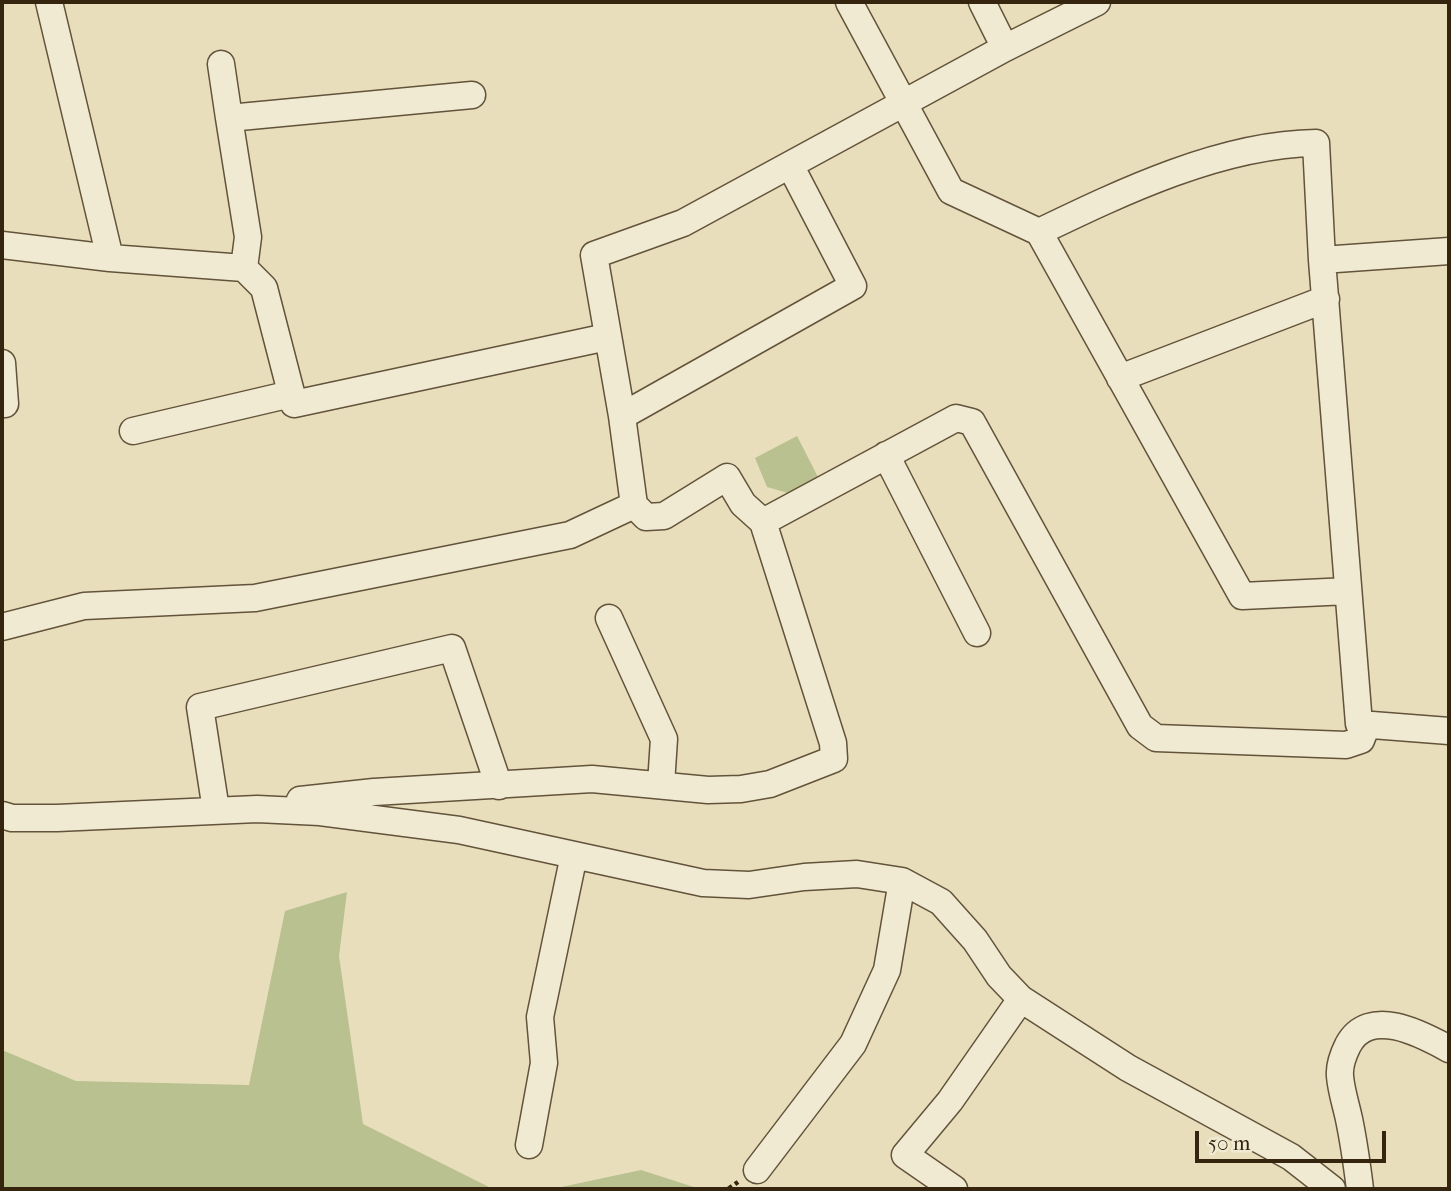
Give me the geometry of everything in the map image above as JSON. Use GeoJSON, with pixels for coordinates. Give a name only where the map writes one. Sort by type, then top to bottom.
{"type":"FeatureCollection","features":[{"type":"Feature","properties":{"kind":"street"},"geometry":{"type":"LineString","coordinates":[[49,2],[110,258]]}},
{"type":"Feature","properties":{"kind":"street"},"geometry":{"type":"LineString","coordinates":[[849,2],[951,191],[1039,232],[1242,596],[1348,590]]}},
{"type":"Feature","properties":{"kind":"street"},"geometry":{"type":"LineString","coordinates":[[982,2],[1005,48]]}},
{"type":"Feature","properties":{"kind":"street"},"geometry":{"type":"LineString","coordinates":[[257,808],[315,797],[592,779],[708,790],[741,789],[770,784],[834,759],[833,743],[763,522],[743,504],[727,478],[664,516],[646,517],[634,505],[622,416],[594,255],[683,223],[1005,48],[1097,2]]}},
{"type":"Feature","properties":{"kind":"street"},"geometry":{"type":"LineString","coordinates":[[221,64],[248,237],[244,268]]}},
{"type":"Feature","properties":{"kind":"street"},"geometry":{"type":"LineString","coordinates":[[229,118],[472,95]]}},
{"type":"Feature","properties":{"kind":"street"},"geometry":{"type":"LineString","coordinates":[[1039,232],[1105,200],[1216,159],[1262,147],[1316,143],[1322,260],[1359,724],[1449,731]]}},
{"type":"Feature","properties":{"kind":"street"},"geometry":{"type":"LineString","coordinates":[[622,416],[853,286],[790,165]]}},
{"type":"Feature","properties":{"kind":"street"},"geometry":{"type":"LineString","coordinates":[[2,245],[110,258],[244,268],[264,288],[293,404],[607,337]]}},
{"type":"Feature","properties":{"kind":"street"},"geometry":{"type":"LineString","coordinates":[[1322,260],[1449,251]]}},
{"type":"Feature","properties":{"kind":"street"},"geometry":{"type":"LineString","coordinates":[[1120,378],[1326,299]]}},
{"type":"Feature","properties":{"kind":"street"},"geometry":{"type":"LineString","coordinates":[[2,363],[5,404]]}},
{"type":"Feature","properties":{"kind":"street"},"geometry":{"type":"LineString","coordinates":[[132,431],[291,394]]}},
{"type":"Feature","properties":{"kind":"street"},"geometry":{"type":"LineString","coordinates":[[763,522],[956,418],[972,422],[1140,726],[1156,738],[1346,745],[1362,740],[1367,725]]}},
{"type":"Feature","properties":{"kind":"street"},"geometry":{"type":"LineString","coordinates":[[886,455],[977,633]]}},
{"type":"Feature","properties":{"kind":"street"},"geometry":{"type":"LineString","coordinates":[[2,627],[84,606],[255,598],[570,535],[634,505]]}},
{"type":"Feature","properties":{"kind":"street"},"geometry":{"type":"LineString","coordinates":[[610,618],[664,739],[661,784]]}},
{"type":"Feature","properties":{"kind":"street"},"geometry":{"type":"LineString","coordinates":[[216,810],[200,707],[452,648],[499,786]]}},
{"type":"Feature","properties":{"kind":"street"},"geometry":{"type":"LineString","coordinates":[[2,815],[12,818],[57,818],[257,808],[320,812],[459,830],[703,883],[750,885],[804,877],[857,874],[902,881],[941,902],[975,940],[999,976],[1021,999],[1128,1068],[1291,1157],[1332,1189]]}},
{"type":"Feature","properties":{"kind":"street"},"geometry":{"type":"LineString","coordinates":[[530,1146],[544,1063],[540,1017],[574,855]]}},
{"type":"Feature","properties":{"kind":"street"},"geometry":{"type":"LineString","coordinates":[[757,1170],[853,1044],[887,970],[902,881]]}},
{"type":"Feature","properties":{"kind":"street"},"geometry":{"type":"LineString","coordinates":[[954,1189],[905,1155],[950,1101],[1021,999]]}},
{"type":"Feature","properties":{"kind":"street"},"geometry":{"type":"LineString","coordinates":[[1360,1189],[1356,1154],[1339,1075],[1343,1056],[1354,1035],[1376,1024],[1393,1026],[1427,1036],[1449,1049]]}},
{"type":"Feature","properties":{"kind":"green space"},"geometry":{"type":"Polygon","coordinates":[[[797,436],[818,477],[788,493],[767,487],[755,458],[797,436]]]}},
{"type":"Feature","properties":{"kind":"green space"},"geometry":{"type":"Polygon","coordinates":[[[347,892],[339,956],[363,1124],[493,1189],[2,1189],[2,1050],[76,1081],[249,1085],[285,911],[347,892]]]}},
{"type":"Feature","properties":{"kind":"green space"},"geometry":{"type":"Polygon","coordinates":[[[641,1170],[700,1189],[552,1189],[641,1170]]]}}]}
